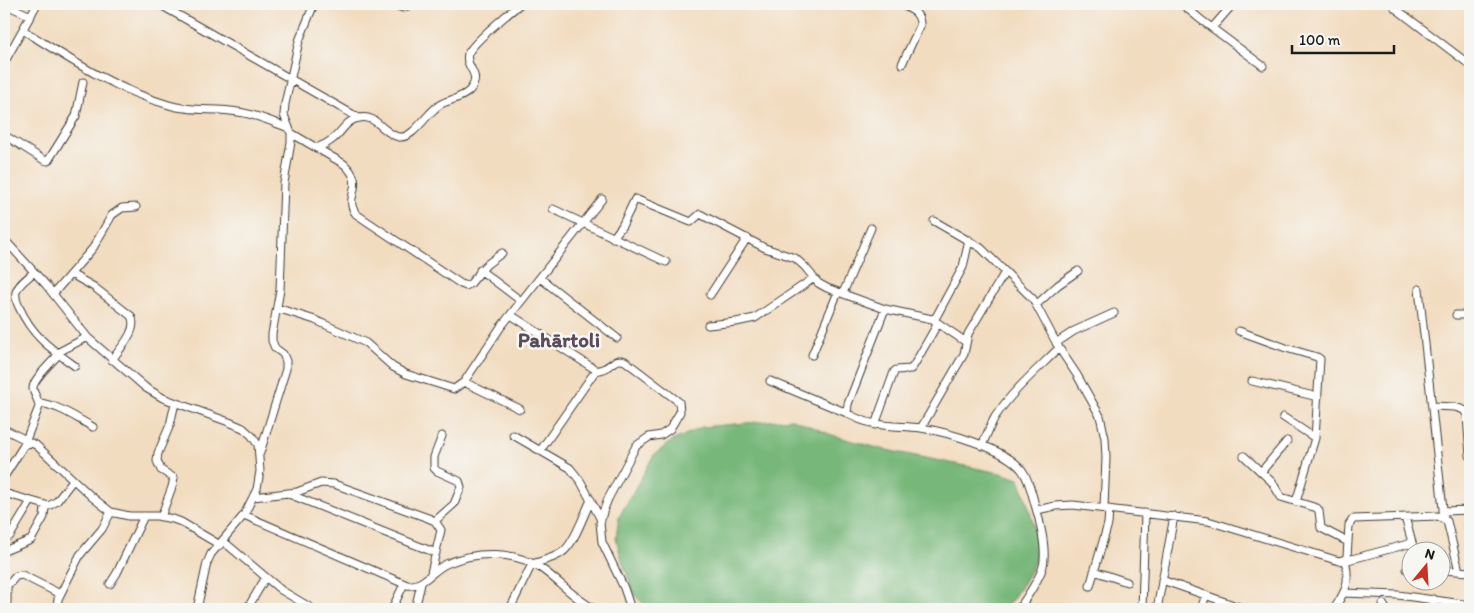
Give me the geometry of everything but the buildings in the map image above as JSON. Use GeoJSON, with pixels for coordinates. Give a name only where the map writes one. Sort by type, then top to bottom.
{"type":"FeatureCollection","features":[{"type":"Feature","properties":{"kind":"street"},"geometry":{"type":"LineString","coordinates":[[4,4],[31,16]]}},
{"type":"Feature","properties":{"kind":"street"},"geometry":{"type":"LineString","coordinates":[[4,63],[38,4]]}},
{"type":"Feature","properties":{"kind":"street"},"geometry":{"type":"LineString","coordinates":[[159,4],[359,118]]}},
{"type":"Feature","properties":{"kind":"street"},"geometry":{"type":"LineString","coordinates":[[260,454],[286,369],[286,361],[283,354],[275,348],[272,341],[280,290],[284,183],[291,142],[290,130],[284,115],[290,77],[299,41],[314,4]]}},
{"type":"Feature","properties":{"kind":"street"},"geometry":{"type":"LineString","coordinates":[[391,4],[403,8],[412,4]]}},
{"type":"Feature","properties":{"kind":"street"},"geometry":{"type":"LineString","coordinates":[[316,148],[335,138],[351,120],[359,118],[368,117],[374,119],[392,134],[399,137],[410,134],[436,106],[465,95],[471,89],[475,81],[475,74],[468,60],[468,54],[482,38],[520,4]]}},
{"type":"Feature","properties":{"kind":"street"},"geometry":{"type":"LineString","coordinates":[[900,4],[915,11],[920,20],[920,26],[902,64]]}},
{"type":"Feature","properties":{"kind":"street"},"geometry":{"type":"LineString","coordinates":[[1182,4],[1263,66]]}},
{"type":"Feature","properties":{"kind":"street"},"geometry":{"type":"LineString","coordinates":[[1212,28],[1234,4]]}},
{"type":"Feature","properties":{"kind":"street"},"geometry":{"type":"LineString","coordinates":[[1395,8],[1470,65]]}},
{"type":"Feature","properties":{"kind":"street"},"geometry":{"type":"LineString","coordinates":[[22,30],[103,79],[154,101],[171,106],[251,114],[290,130],[351,170],[356,181],[351,203],[352,209],[363,219],[461,284],[466,286],[471,283],[480,270],[502,253]]}},
{"type":"Feature","properties":{"kind":"street"},"geometry":{"type":"LineString","coordinates":[[4,135],[48,161],[74,121],[83,82]]}},
{"type":"Feature","properties":{"kind":"street"},"geometry":{"type":"LineString","coordinates":[[277,308],[307,317],[366,343],[394,367],[406,374],[454,389],[464,382],[511,315],[602,198]]}},
{"type":"Feature","properties":{"kind":"street"},"geometry":{"type":"LineString","coordinates":[[613,238],[622,226],[634,198],[691,222],[700,214],[765,248],[795,258],[806,266],[814,278],[827,288],[884,309],[935,321],[966,342]]}},
{"type":"Feature","properties":{"kind":"street"},"geometry":{"type":"LineString","coordinates":[[53,294],[93,248],[112,215],[122,208],[136,207]]}},
{"type":"Feature","properties":{"kind":"street"},"geometry":{"type":"LineString","coordinates":[[553,209],[666,262]]}},
{"type":"Feature","properties":{"kind":"street"},"geometry":{"type":"LineString","coordinates":[[934,221],[969,240],[994,259],[1004,272],[1025,290],[1036,305],[1057,346],[1077,375],[1100,416],[1106,438],[1108,524],[1090,586]]}},
{"type":"Feature","properties":{"kind":"street"},"geometry":{"type":"LineString","coordinates":[[812,355],[870,228]]}},
{"type":"Feature","properties":{"kind":"street"},"geometry":{"type":"LineString","coordinates":[[710,295],[747,238]]}},
{"type":"Feature","properties":{"kind":"street"},"geometry":{"type":"LineString","coordinates":[[4,239],[53,294],[87,337],[146,388],[175,403],[243,428],[258,445],[260,454],[259,483],[244,515],[211,554],[207,563],[197,609]]}},
{"type":"Feature","properties":{"kind":"street"},"geometry":{"type":"LineString","coordinates":[[875,425],[894,372],[896,370],[911,369],[914,365],[936,317],[963,267],[969,240]]}},
{"type":"Feature","properties":{"kind":"street"},"geometry":{"type":"LineString","coordinates":[[480,270],[521,302]]}},
{"type":"Feature","properties":{"kind":"street"},"geometry":{"type":"LineString","coordinates":[[1036,305],[1058,285],[1078,271]]}},
{"type":"Feature","properties":{"kind":"street"},"geometry":{"type":"LineString","coordinates":[[34,272],[16,291],[17,302],[24,318],[35,335],[75,366]]}},
{"type":"Feature","properties":{"kind":"street"},"geometry":{"type":"LineString","coordinates":[[921,428],[964,354],[968,334],[1004,272]]}},
{"type":"Feature","properties":{"kind":"street"},"geometry":{"type":"LineString","coordinates":[[71,274],[101,292],[134,320],[132,330],[112,360]]}},
{"type":"Feature","properties":{"kind":"street"},"geometry":{"type":"LineString","coordinates":[[540,278],[617,338]]}},
{"type":"Feature","properties":{"kind":"street"},"geometry":{"type":"LineString","coordinates":[[708,325],[755,318],[814,278]]}},
{"type":"Feature","properties":{"kind":"street"},"geometry":{"type":"LineString","coordinates":[[1419,289],[1444,514],[1459,571]]}},
{"type":"Feature","properties":{"kind":"street"},"geometry":{"type":"LineString","coordinates":[[847,413],[848,404],[884,309]]}},
{"type":"Feature","properties":{"kind":"street"},"geometry":{"type":"LineString","coordinates":[[982,446],[991,424],[999,412],[1057,346],[1074,331],[1114,313]]}},
{"type":"Feature","properties":{"kind":"street"},"geometry":{"type":"LineString","coordinates":[[511,315],[596,370],[606,369],[615,360],[625,361],[676,398],[680,406],[680,412],[667,432],[649,437],[636,446],[608,499],[601,520],[600,533],[602,542],[624,588],[631,609]]}},
{"type":"Feature","properties":{"kind":"street"},"geometry":{"type":"LineString","coordinates":[[1456,315],[1470,315]]}},
{"type":"Feature","properties":{"kind":"street"},"geometry":{"type":"LineString","coordinates":[[1239,331],[1320,359],[1315,438],[1296,502]]}},
{"type":"Feature","properties":{"kind":"street"},"geometry":{"type":"LineString","coordinates":[[4,477],[7,465],[25,443],[38,413],[39,403],[33,390],[34,382],[58,354],[87,337]]}},
{"type":"Feature","properties":{"kind":"street"},"geometry":{"type":"LineString","coordinates":[[540,451],[596,370]]}},
{"type":"Feature","properties":{"kind":"street"},"geometry":{"type":"LineString","coordinates":[[770,381],[875,425],[921,428],[963,438],[1004,457],[1021,468],[1037,510],[1045,555],[1041,572],[1019,609]]}},
{"type":"Feature","properties":{"kind":"street"},"geometry":{"type":"LineString","coordinates":[[1252,381],[1318,396]]}},
{"type":"Feature","properties":{"kind":"street"},"geometry":{"type":"LineString","coordinates":[[464,382],[520,409]]}},
{"type":"Feature","properties":{"kind":"street"},"geometry":{"type":"LineString","coordinates":[[39,403],[51,405],[93,427]]}},
{"type":"Feature","properties":{"kind":"street"},"geometry":{"type":"LineString","coordinates":[[161,517],[174,478],[161,470],[157,461],[158,453],[170,425],[175,403]]}},
{"type":"Feature","properties":{"kind":"street"},"geometry":{"type":"LineString","coordinates":[[1432,406],[1455,406],[1464,410],[1468,423],[1470,456]]}},
{"type":"Feature","properties":{"kind":"street"},"geometry":{"type":"LineString","coordinates":[[1282,417],[1315,438]]}},
{"type":"Feature","properties":{"kind":"street"},"geometry":{"type":"LineString","coordinates":[[4,429],[25,443],[36,446],[111,512],[129,516],[161,517],[181,522],[221,543],[288,596],[313,609]]}},
{"type":"Feature","properties":{"kind":"street"},"geometry":{"type":"LineString","coordinates":[[513,435],[570,468],[581,482],[601,520]]}},
{"type":"Feature","properties":{"kind":"street"},"geometry":{"type":"LineString","coordinates":[[435,521],[454,504],[461,487],[459,481],[434,468],[434,457],[442,436]]}},
{"type":"Feature","properties":{"kind":"street"},"geometry":{"type":"LineString","coordinates":[[1262,472],[1287,441]]}},
{"type":"Feature","properties":{"kind":"street"},"geometry":{"type":"LineString","coordinates":[[1244,456],[1275,485],[1281,497],[1317,508],[1321,528],[1348,542]]}},
{"type":"Feature","properties":{"kind":"street"},"geometry":{"type":"LineString","coordinates":[[4,493],[45,506],[54,504],[73,480]]}},
{"type":"Feature","properties":{"kind":"street"},"geometry":{"type":"LineString","coordinates":[[253,497],[297,492],[321,483],[334,484],[435,521],[441,530],[431,573]]}},
{"type":"Feature","properties":{"kind":"street"},"geometry":{"type":"LineString","coordinates":[[286,493],[436,553]]}},
{"type":"Feature","properties":{"kind":"street"},"geometry":{"type":"LineString","coordinates":[[510,609],[532,564],[558,555],[565,550],[571,542],[591,500]]}},
{"type":"Feature","properties":{"kind":"street"},"geometry":{"type":"LineString","coordinates":[[10,536],[31,501]]}},
{"type":"Feature","properties":{"kind":"street"},"geometry":{"type":"LineString","coordinates":[[4,551],[31,540],[44,517],[45,506]]}},
{"type":"Feature","properties":{"kind":"street"},"geometry":{"type":"LineString","coordinates":[[1037,510],[1055,506],[1107,508],[1208,520],[1339,561],[1402,549]]}},
{"type":"Feature","properties":{"kind":"street"},"geometry":{"type":"LineString","coordinates":[[1334,609],[1344,593],[1348,577],[1345,559],[1348,555],[1348,525],[1353,519],[1438,516],[1470,510]]}},
{"type":"Feature","properties":{"kind":"street"},"geometry":{"type":"LineString","coordinates":[[60,609],[56,603],[80,555],[102,529],[111,512]]}},
{"type":"Feature","properties":{"kind":"street"},"geometry":{"type":"LineString","coordinates":[[1142,609],[1145,513]]}},
{"type":"Feature","properties":{"kind":"street"},"geometry":{"type":"LineString","coordinates":[[244,515],[404,584],[415,586],[421,584]]}},
{"type":"Feature","properties":{"kind":"street"},"geometry":{"type":"LineString","coordinates":[[110,584],[144,516]]}},
{"type":"Feature","properties":{"kind":"street"},"geometry":{"type":"LineString","coordinates":[[1155,609],[1158,604],[1174,516]]}},
{"type":"Feature","properties":{"kind":"street"},"geometry":{"type":"LineString","coordinates":[[1405,517],[1411,540]]}},
{"type":"Feature","properties":{"kind":"street"},"geometry":{"type":"LineString","coordinates":[[415,609],[421,584],[431,573],[444,565],[463,558],[498,554],[524,559],[542,569],[574,597],[594,609]]}},
{"type":"Feature","properties":{"kind":"street"},"geometry":{"type":"LineString","coordinates":[[1452,571],[1470,572]]}},
{"type":"Feature","properties":{"kind":"street"},"geometry":{"type":"LineString","coordinates":[[1094,572],[1127,582]]}},
{"type":"Feature","properties":{"kind":"street"},"geometry":{"type":"LineString","coordinates":[[4,609],[7,602],[5,583],[10,583],[16,576],[22,575],[60,594]]}},
{"type":"Feature","properties":{"kind":"street"},"geometry":{"type":"LineString","coordinates":[[246,609],[266,577]]}},
{"type":"Feature","properties":{"kind":"street"},"geometry":{"type":"LineString","coordinates":[[1162,580],[1245,609]]}},
{"type":"Feature","properties":{"kind":"street"},"geometry":{"type":"LineString","coordinates":[[392,609],[404,584]]}},
{"type":"Feature","properties":{"kind":"street"},"geometry":{"type":"LineString","coordinates":[[1344,593],[1398,595],[1470,604]]}},
{"type":"Feature","properties":{"kind":"street"},"geometry":{"type":"LineString","coordinates":[[1201,609],[1206,595]]}},
{"type":"Feature","properties":{"kind":"street"},"geometry":{"type":"LineString","coordinates":[[1430,609],[1432,598]]}},
{"type":"Feature","properties":{"kind":"green space"},"geometry":{"type":"Polygon","coordinates":[[[792,419],[832,435],[881,449],[1000,473],[1019,479],[1032,519],[1036,551],[1035,559],[1029,572],[1005,609],[648,609],[635,595],[623,564],[616,538],[619,517],[654,455],[672,441],[702,427],[792,419]]]}},
{"type":"Feature","properties":{"kind":"district","name":"Pahārtoli"},"geometry":{"type":"Point","coordinates":[559,340]}}]}
